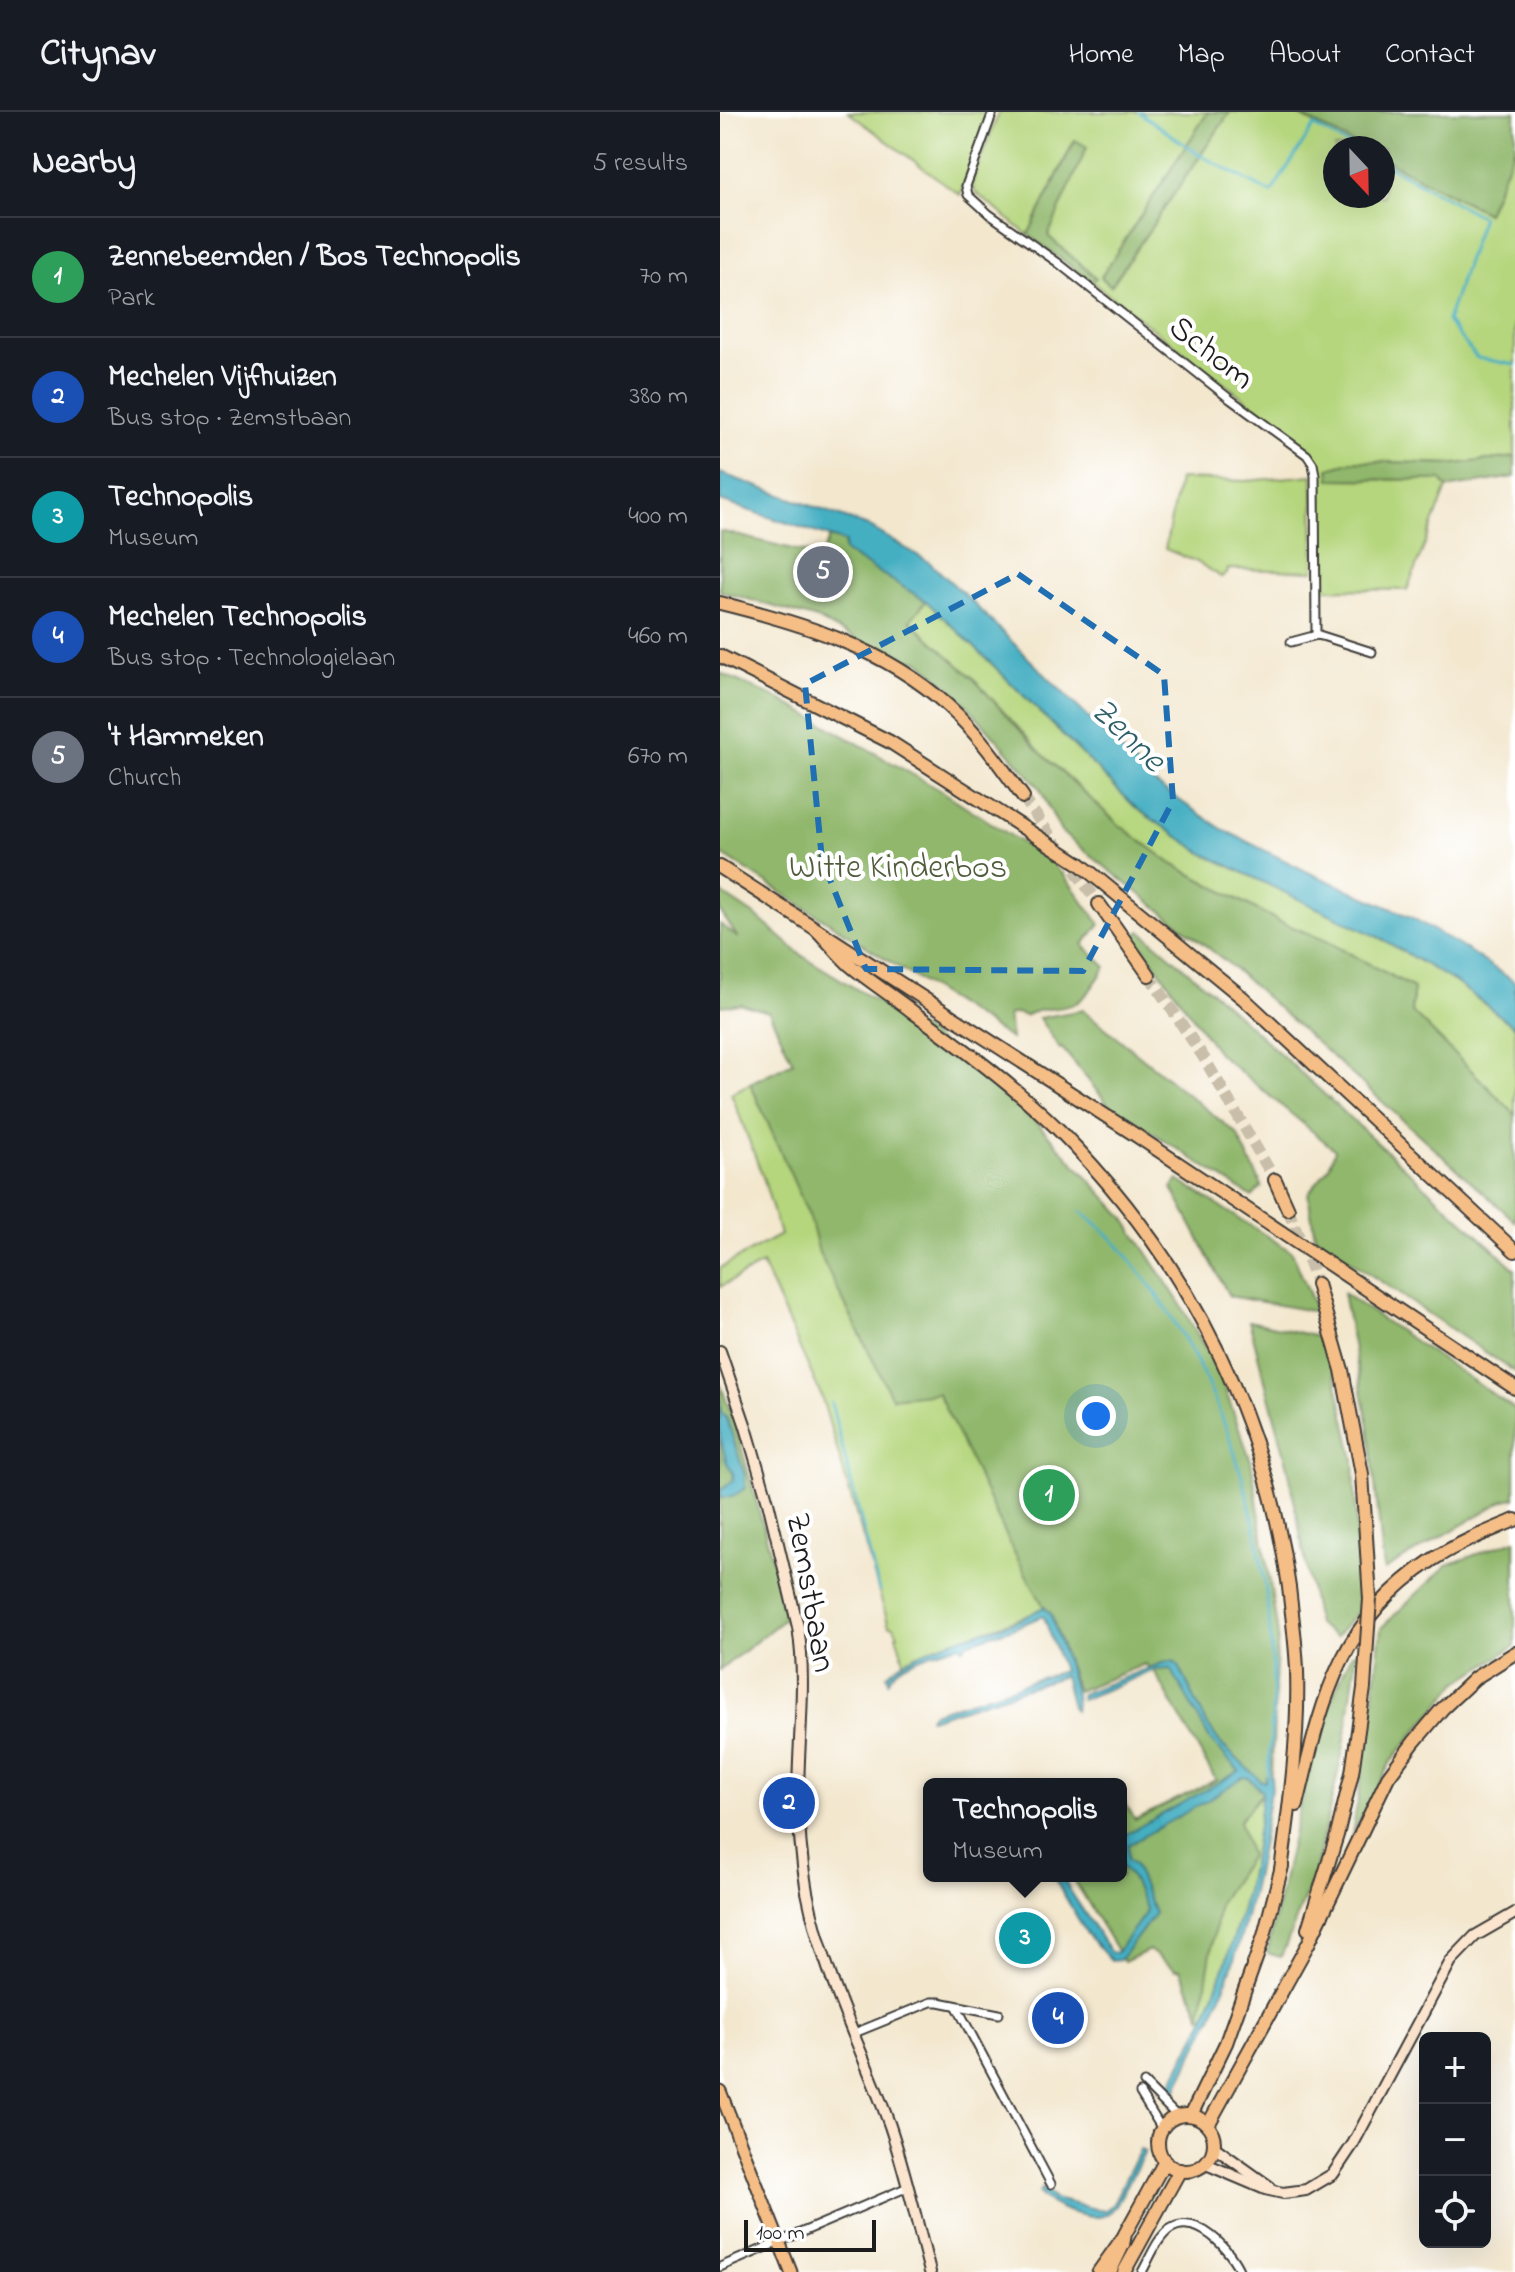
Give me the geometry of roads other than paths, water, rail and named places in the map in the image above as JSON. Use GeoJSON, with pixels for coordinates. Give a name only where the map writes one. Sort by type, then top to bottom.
{"type":"FeatureCollection","features":[{"type":"Feature","properties":{"kind":"highway"},"geometry":{"type":"LineString","coordinates":[[720,603],[786,619],[821,632],[913,677],[949,707],[985,744],[1023,797]]}},
{"type":"Feature","properties":{"kind":"highway"},"geometry":{"type":"LineString","coordinates":[[720,656],[890,742],[1080,864],[1243,998],[1515,1251]]}},
{"type":"Feature","properties":{"kind":"highway"},"geometry":{"type":"LineString","coordinates":[[720,867],[1137,1136],[1515,1388]]}},
{"type":"Feature","properties":{"kind":"highway"},"geometry":{"type":"LineString","coordinates":[[1099,904],[1149,975]]}},
{"type":"Feature","properties":{"kind":"highway"},"geometry":{"type":"LineString","coordinates":[[817,930],[850,965],[996,1073],[1058,1130],[1144,1228],[1180,1281],[1210,1334],[1255,1439],[1283,1545],[1297,1670],[1292,1789],[1281,1870]]}},
{"type":"Feature","properties":{"kind":"highway"},"geometry":{"type":"LineString","coordinates":[[1275,1180],[1288,1209]]}},
{"type":"Feature","properties":{"kind":"highway"},"geometry":{"type":"LineString","coordinates":[[1297,1963],[1337,1835],[1352,1773],[1364,1688],[1370,1599],[1362,1474],[1342,1370],[1317,1284]]}},
{"type":"Feature","properties":{"kind":"highway"},"geometry":{"type":"LineString","coordinates":[[1191,2115],[1231,2030],[1264,1936],[1322,1707],[1355,1636],[1393,1591],[1432,1560],[1515,1520]]}},
{"type":"Feature","properties":{"kind":"highway"},"geometry":{"type":"LineString","coordinates":[[1208,2125],[1308,1944],[1388,1777],[1442,1709],[1475,1678],[1515,1653]]}},
{"type":"Feature","properties":{"kind":"highway"},"geometry":{"type":"LineString","coordinates":[[1191,2115],[1208,2125],[1214,2147],[1206,2164],[1194,2170],[1180,2170],[1165,2161],[1159,2147],[1162,2129],[1177,2116],[1191,2115]]}},
{"type":"Feature","properties":{"kind":"highway"},"geometry":{"type":"LineString","coordinates":[[1110,2272],[1125,2234],[1165,2161]]}},
{"type":"Feature","properties":{"kind":"highway"},"geometry":{"type":"LineString","coordinates":[[1124,2272],[1180,2170]]}},
{"type":"Feature","properties":{"kind":"main road"},"geometry":{"type":"LineString","coordinates":[[720,2091],[791,2271]]}},
{"type":"Feature","properties":{"kind":"main road"},"geometry":{"type":"LineString","coordinates":[[1098,2272],[1125,2234]]}},
{"type":"Feature","properties":{"kind":"street","name":"Schom"},"geometry":{"type":"LineString","coordinates":[[993,112],[966,186],[968,195],[1310,459],[1315,475],[1317,635]]}},
{"type":"Feature","properties":{"kind":"street"},"geometry":{"type":"LineString","coordinates":[[1291,642],[1317,635],[1372,652]]}},
{"type":"Feature","properties":{"kind":"street","name":"Zemstbaan"},"geometry":{"type":"LineString","coordinates":[[720,1351],[768,1502],[798,1627],[803,1694],[798,1791],[800,1849],[816,1930],[833,1986],[889,2124],[930,2272]]}},
{"type":"Feature","properties":{"kind":"street"},"geometry":{"type":"LineString","coordinates":[[1206,2164],[1275,2191],[1294,2193],[1306,2190],[1333,2174],[1353,2144],[1451,1961],[1475,1936],[1515,1913]]}},
{"type":"Feature","properties":{"kind":"street"},"geometry":{"type":"LineString","coordinates":[[852,2034],[931,2002],[999,2014]]}},
{"type":"Feature","properties":{"kind":"street"},"geometry":{"type":"LineString","coordinates":[[957,2007],[1051,2184]]}},
{"type":"Feature","properties":{"kind":"street"},"geometry":{"type":"LineString","coordinates":[[1144,2083],[1177,2116]]}},
{"type":"Feature","properties":{"kind":"street"},"geometry":{"type":"LineString","coordinates":[[1140,2093],[1162,2129]]}},
{"type":"Feature","properties":{"kind":"street"},"geometry":{"type":"LineString","coordinates":[[1214,2147],[1275,2191]]}},
{"type":"Feature","properties":{"kind":"street"},"geometry":{"type":"LineString","coordinates":[[720,2267],[908,2187]]}},
{"type":"Feature","properties":{"kind":"street"},"geometry":{"type":"LineString","coordinates":[[1142,2272],[1162,2236],[1172,2227],[1183,2224],[1204,2231],[1216,2240],[1240,2272]]}},
{"type":"Feature","properties":{"kind":"water","name":"Zenne"},"geometry":{"type":"Polygon","coordinates":[[[720,473],[868,526],[929,562],[1154,783],[1222,829],[1310,873],[1411,917],[1512,980],[1515,983],[1515,1027],[1455,982],[1380,938],[1204,854],[1137,809],[926,601],[844,551],[845,542],[720,501],[720,473]]]}},
{"type":"Feature","properties":{"kind":"water"},"geometry":{"type":"Polygon","coordinates":[[[720,1396],[721,1411],[727,1419],[745,1476],[745,1488],[725,1497],[722,1497],[720,1490],[733,1481],[733,1473],[726,1461],[720,1436],[720,1396]]]}},
{"type":"Feature","properties":{"kind":"water"},"geometry":{"type":"Polygon","coordinates":[[[1044,1607],[1051,1614],[1067,1663],[1076,1701],[1075,1710],[1064,1676],[929,1717],[932,1713],[1063,1671],[1044,1617],[967,1643],[963,1648],[959,1645],[909,1662],[889,1681],[887,1675],[912,1657],[947,1642],[1020,1620],[1044,1607]]]}},
{"type":"Feature","properties":{"kind":"water"},"geometry":{"type":"Polygon","coordinates":[[[1173,1661],[1179,1666],[1207,1724],[1222,1745],[1261,1781],[1265,1781],[1266,1776],[1271,1777],[1272,1790],[1250,1903],[1232,1966],[1176,2091],[1169,2089],[1204,2019],[1234,1936],[1254,1849],[1262,1791],[1243,1777],[1128,1845],[1128,1860],[1134,1864],[1155,1913],[1120,1960],[1111,1961],[1087,1934],[1057,1882],[1066,1882],[1111,1953],[1117,1952],[1146,1908],[1127,1872],[1127,1834],[1239,1771],[1211,1741],[1171,1669],[1155,1670],[1081,1700],[1081,1694],[1173,1661]]]}},
{"type":"Feature","properties":{"kind":"water"},"geometry":{"type":"Polygon","coordinates":[[[1140,2150],[1145,2152],[1115,2207],[1104,2216],[1092,2217],[1066,2210],[1039,2192],[1043,2188],[1054,2199],[1104,2211],[1112,2205],[1140,2150]]]}},
{"type":"Feature","properties":{"kind":"waterway"},"geometry":{"type":"LineString","coordinates":[[1139,112],[1198,154],[1271,193],[1314,126],[1332,136]]}},
{"type":"Feature","properties":{"kind":"waterway"},"geometry":{"type":"LineString","coordinates":[[1395,170],[1482,217],[1447,321],[1477,358],[1515,365]]}},
{"type":"Feature","properties":{"kind":"waterway"},"geometry":{"type":"LineString","coordinates":[[1080,1211],[1111,1237],[1154,1291],[1182,1334],[1226,1428],[1255,1528],[1264,1579],[1273,1681],[1268,1779]]}},
{"type":"Feature","properties":{"kind":"waterway"},"geometry":{"type":"LineString","coordinates":[[831,1403],[879,1591]]}},
{"type":"Feature","properties":{"kind":"tunnel"},"geometry":{"type":"LineString","coordinates":[[1023,797],[1099,904]]}},
{"type":"Feature","properties":{"kind":"tunnel"},"geometry":{"type":"LineString","coordinates":[[1149,975],[1204,1058],[1275,1180]]}},
{"type":"Feature","properties":{"kind":"tunnel"},"geometry":{"type":"LineString","coordinates":[[1288,1209],[1317,1284]]}},
{"type":"Feature","properties":{"kind":"place","name":"'t Hammeken"},"geometry":{"type":"Point","coordinates":[823,572]}},
{"type":"Feature","properties":{"kind":"place","name":"Zennebeemden / Bos Technopolis"},"geometry":{"type":"Point","coordinates":[1049,1495]}},
{"type":"Feature","properties":{"kind":"place","name":"Mechelen Vijfhuizen"},"geometry":{"type":"Point","coordinates":[789,1803]}},
{"type":"Feature","properties":{"kind":"place","name":"Technopolis"},"geometry":{"type":"Point","coordinates":[1025,1938]}},
{"type":"Feature","properties":{"kind":"place","name":"Mechelen Technopolis"},"geometry":{"type":"Point","coordinates":[1058,2018]}},
{"type":"Feature","properties":{"kind":"park label","name":"Witte Kinderbos"},"geometry":{"type":"Point","coordinates":[898,865]}}]}
